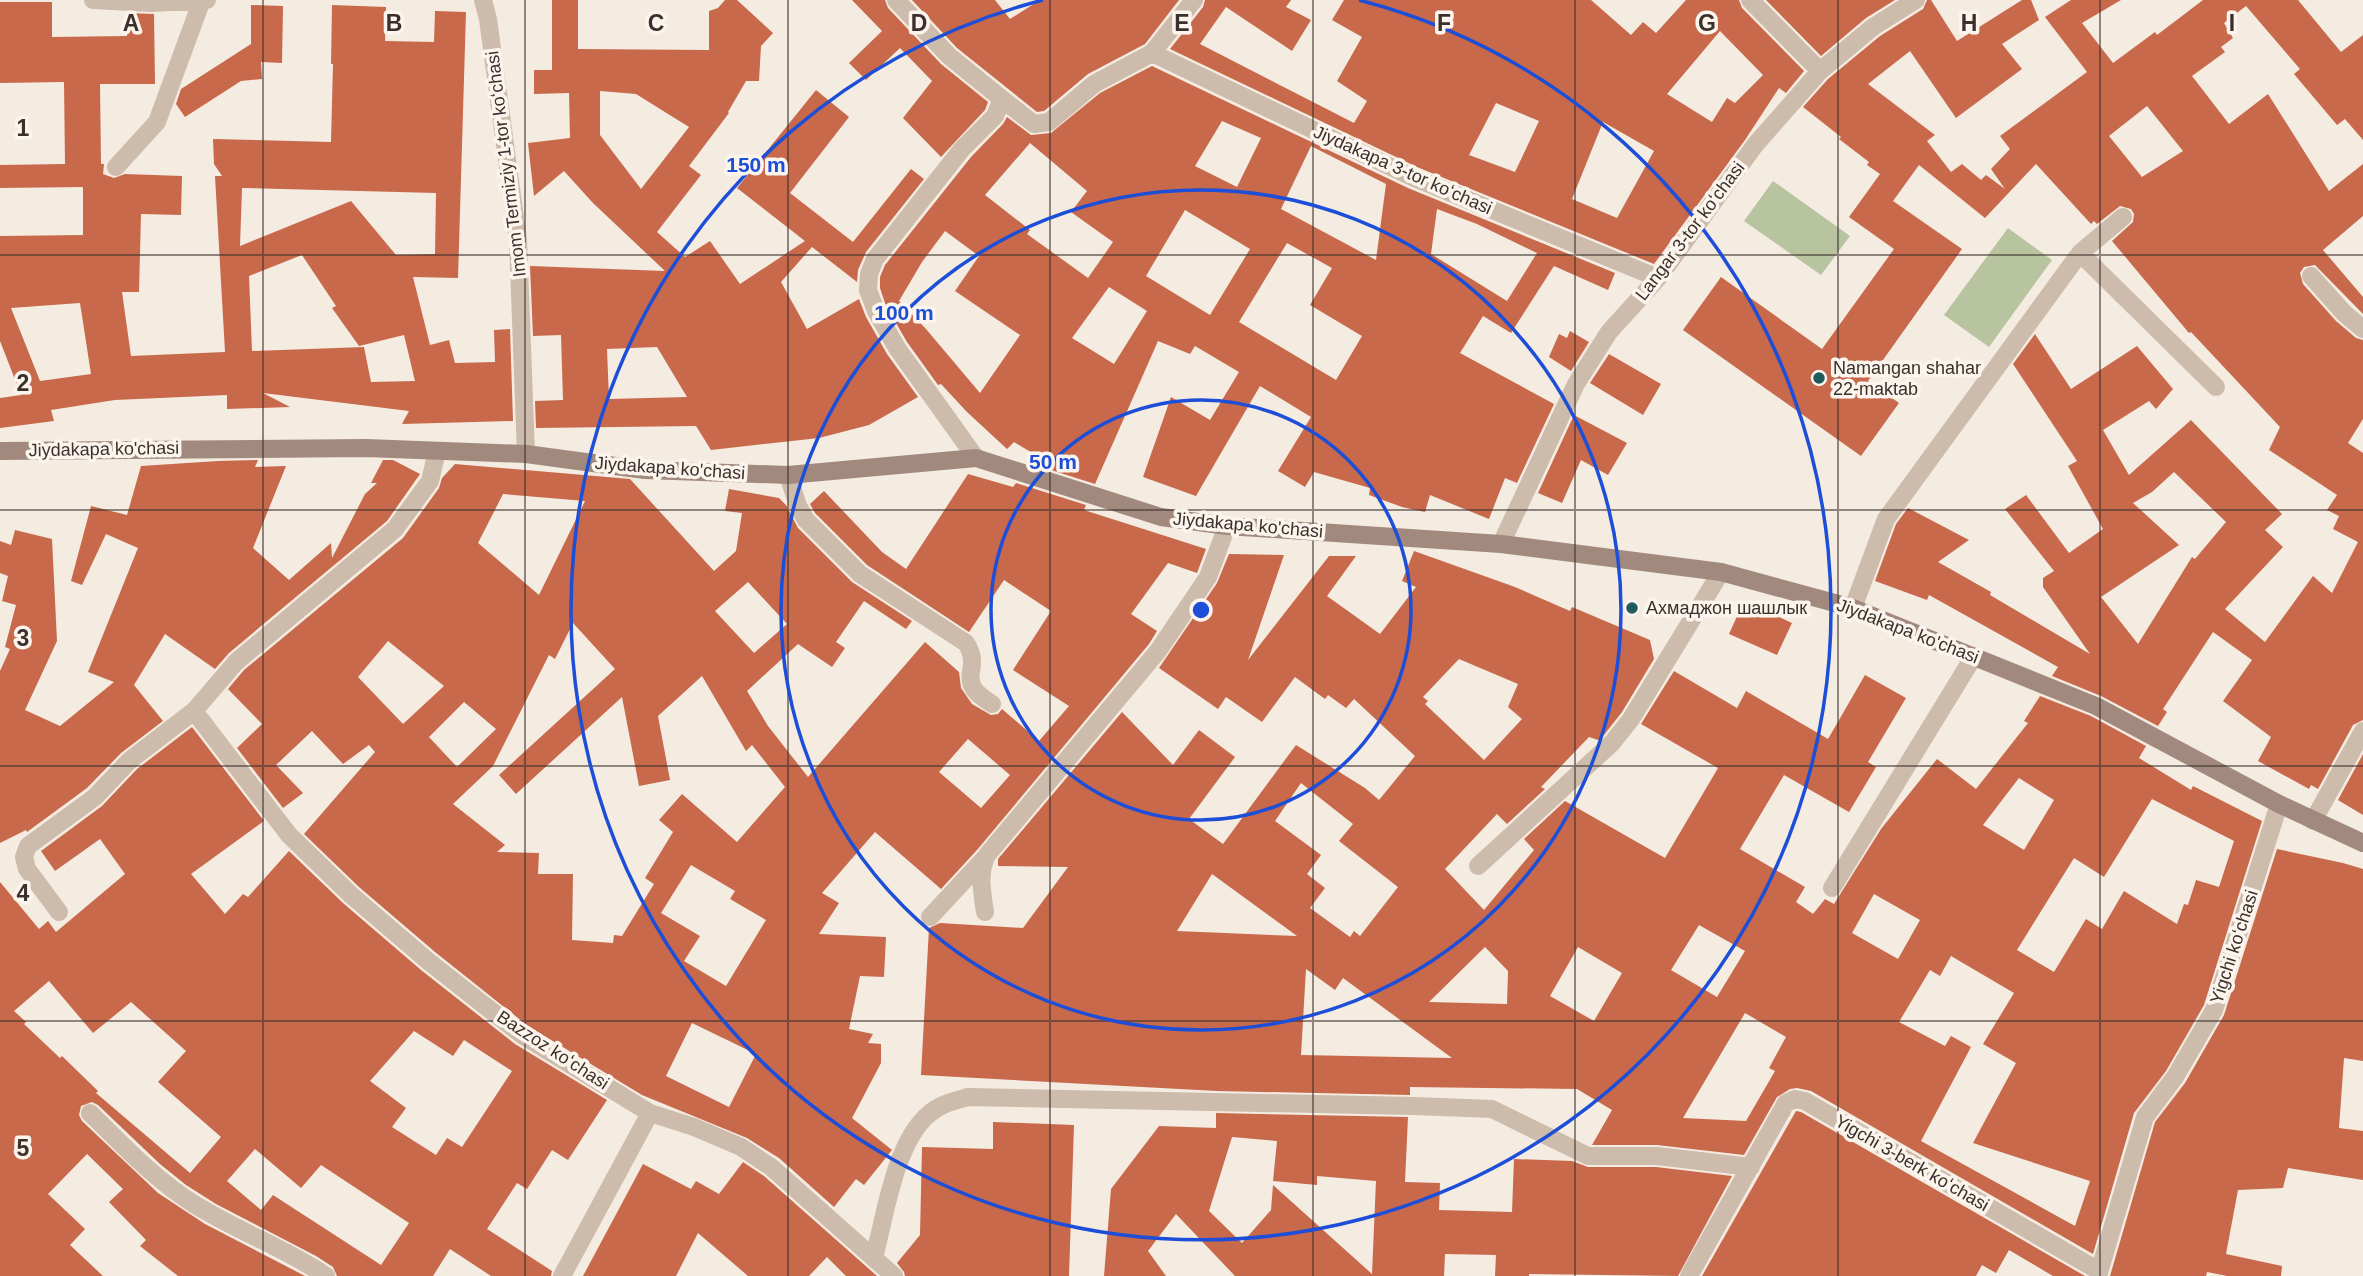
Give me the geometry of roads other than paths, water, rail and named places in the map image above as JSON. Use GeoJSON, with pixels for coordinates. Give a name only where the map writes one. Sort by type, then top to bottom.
{"type":"FeatureCollection","features":[{"type":"Feature","properties":{"kind":"street"},"geometry":{"type":"LineString","coordinates":[[93,0],[152,3],[204,0],[157,122],[116,167]]}},
{"type":"Feature","properties":{"kind":"street","name":"Imom Termiziy 1-tor koʻchasi"},"geometry":{"type":"LineString","coordinates":[[483,0],[488,19],[518,240],[526,454]]}},
{"type":"Feature","properties":{"kind":"street"},"geometry":{"type":"LineString","coordinates":[[896,0],[949,56],[1034,124],[1044,124],[1094,84],[1152,53],[1194,0]]}},
{"type":"Feature","properties":{"kind":"street"},"geometry":{"type":"LineString","coordinates":[[1749,0],[1820,71]]}},
{"type":"Feature","properties":{"kind":"street","name":"Langar 3-tor koʻchasi"},"geometry":{"type":"LineString","coordinates":[[1501,544],[1576,384],[1609,332],[1658,278],[1755,145],[1820,71],[1873,27],[1916,0]]}},
{"type":"Feature","properties":{"kind":"street","name":"Jiydakapa 3-tor koʻchasi"},"geometry":{"type":"LineString","coordinates":[[1152,53],[1412,177],[1658,278]]}},
{"type":"Feature","properties":{"kind":"street"},"geometry":{"type":"LineString","coordinates":[[976,458],[897,348],[876,311],[868,290],[869,274],[875,259],[962,149],[995,116],[1002,99]]}},
{"type":"Feature","properties":{"kind":"street"},"geometry":{"type":"LineString","coordinates":[[1853,608],[1885,519],[2080,253],[2123,217]]}},
{"type":"Feature","properties":{"kind":"street"},"geometry":{"type":"LineString","coordinates":[[2080,253],[2216,387]]}},
{"type":"Feature","properties":{"kind":"street"},"geometry":{"type":"LineString","coordinates":[[2311,276],[2344,313],[2363,329]]}},
{"type":"Feature","properties":{"kind":"street","name":"Jiydakapa ko'chasi"},"geometry":{"type":"LineString","coordinates":[[0,451],[312,447],[526,454],[645,470],[788,475],[976,458],[1161,517],[1227,526],[1501,544],[1721,572],[1853,608],[2096,706],[2280,804],[2363,844]]}},
{"type":"Feature","properties":{"kind":"street"},"geometry":{"type":"LineString","coordinates":[[59,912],[27,869],[24,857],[28,846],[95,797],[129,761],[194,711],[236,662],[395,529],[430,481],[437,451]]}},
{"type":"Feature","properties":{"kind":"street"},"geometry":{"type":"LineString","coordinates":[[788,475],[798,506],[806,520],[860,574],[966,643],[974,663],[970,674],[972,684],[975,691],[992,704]]}},
{"type":"Feature","properties":{"kind":"street"},"geometry":{"type":"LineString","coordinates":[[930,917],[987,855],[1158,651],[1208,577],[1227,526]]}},
{"type":"Feature","properties":{"kind":"street"},"geometry":{"type":"LineString","coordinates":[[1478,866],[1612,743],[1631,719],[1721,572]]}},
{"type":"Feature","properties":{"kind":"street"},"geometry":{"type":"LineString","coordinates":[[1832,888],[1974,656]]}},
{"type":"Feature","properties":{"kind":"street","name":"Bazzoz koʻchasi"},"geometry":{"type":"LineString","coordinates":[[194,711],[289,835],[351,895],[428,961],[522,1035],[650,1113],[694,1127],[741,1147],[771,1167],[894,1276]]}},
{"type":"Feature","properties":{"kind":"street"},"geometry":{"type":"LineString","coordinates":[[2313,821],[2363,731]]}},
{"type":"Feature","properties":{"kind":"street","name":"Yigchi koʻchasi"},"geometry":{"type":"LineString","coordinates":[[2098,1273],[2145,1117],[2175,1077],[2214,1010],[2280,804]]}},
{"type":"Feature","properties":{"kind":"street"},"geometry":{"type":"LineString","coordinates":[[985,912],[980,880],[981,868],[987,855]]}},
{"type":"Feature","properties":{"kind":"street"},"geometry":{"type":"LineString","coordinates":[[874,1258],[900,1156],[914,1129],[941,1105],[968,1097],[1400,1105],[1492,1109],[1588,1156],[1657,1156],[1751,1167],[1689,1276]]}},
{"type":"Feature","properties":{"kind":"street","name":"Yigchi 3-berk koʻchasi"},"geometry":{"type":"LineString","coordinates":[[1751,1167],[1786,1103],[1796,1099],[1805,1101],[2098,1273]]}},
{"type":"Feature","properties":{"kind":"street"},"geometry":{"type":"LineString","coordinates":[[90,1113],[152,1174],[178,1194],[228,1224],[302,1260],[326,1276]]}},
{"type":"Feature","properties":{"kind":"street"},"geometry":{"type":"LineString","coordinates":[[562,1276],[650,1113]]}},
{"type":"Feature","properties":{"kind":"place","name":"Namangan shahar 22-maktab"},"geometry":{"type":"Point","coordinates":[1819,378]}},
{"type":"Feature","properties":{"kind":"place","name":"Ахмаджон шашлык"},"geometry":{"type":"Point","coordinates":[1632,608]}}]}
